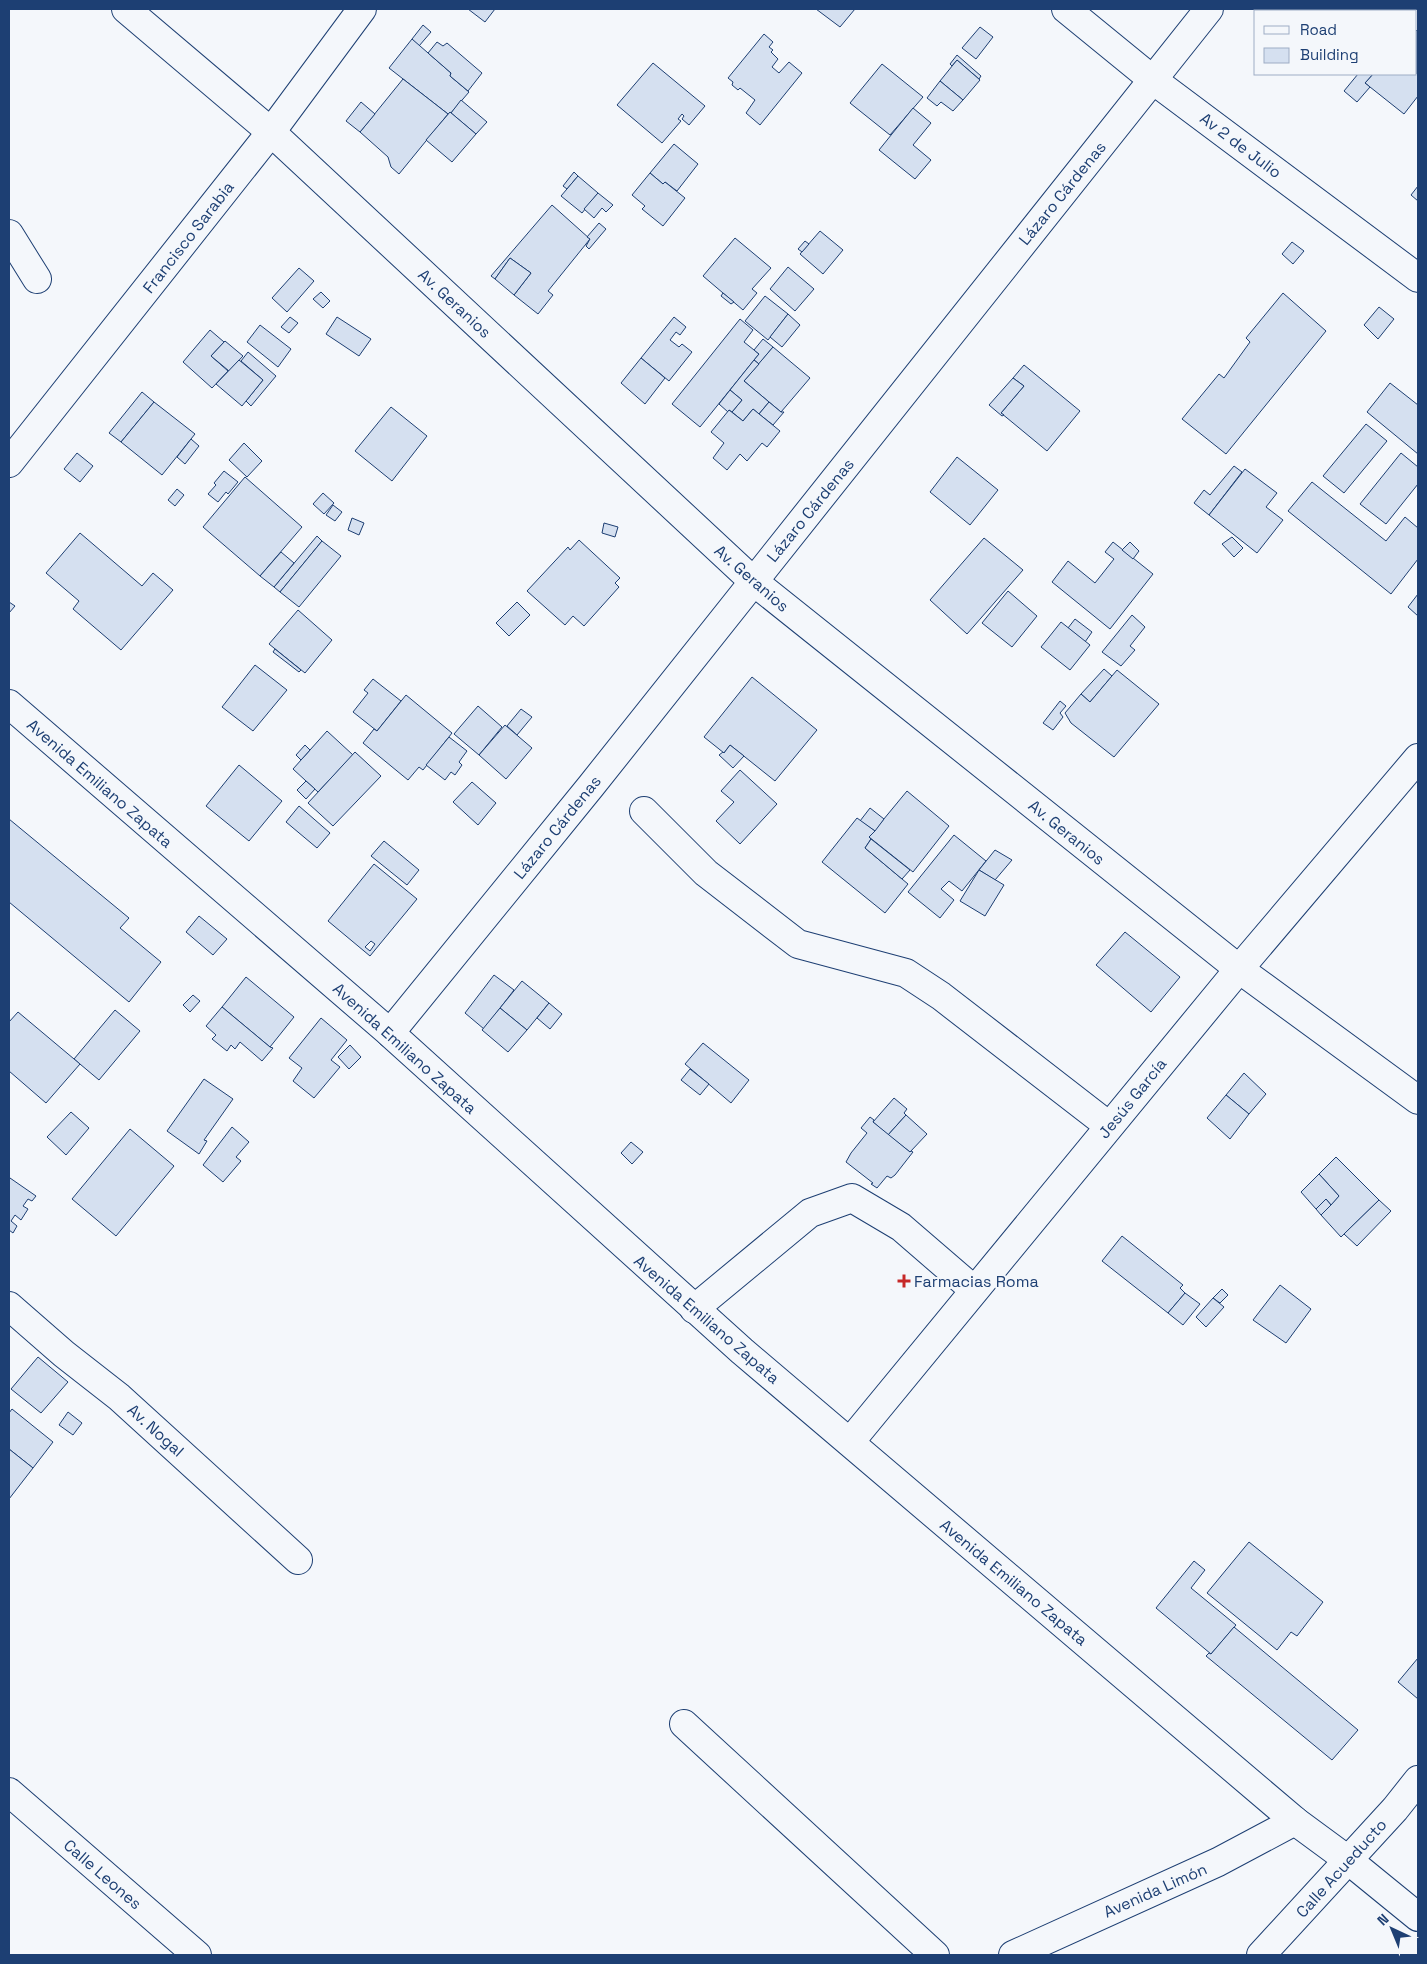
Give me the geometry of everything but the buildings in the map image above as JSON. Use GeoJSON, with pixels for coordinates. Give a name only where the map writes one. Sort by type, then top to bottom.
{"type":"FeatureCollection","features":[{"type":"Feature","properties":{"kind":"street","name":"Av. Geranios"},"geometry":{"type":"LineString","coordinates":[[126,9],[271,132],[753,581],[1239,969],[1418,1100]]}},
{"type":"Feature","properties":{"kind":"street","name":"Francisco Sarabia"},"geometry":{"type":"LineString","coordinates":[[9,463],[271,132],[362,9]]}},
{"type":"Feature","properties":{"kind":"street","name":"Av 2 de Julio"},"geometry":{"type":"LineString","coordinates":[[1066,9],[1153,80],[1418,278]]}},
{"type":"Feature","properties":{"kind":"street","name":"Lázaro Cárdenas"},"geometry":{"type":"LineString","coordinates":[[390,1033],[591,786],[1209,9]]}},
{"type":"Feature","properties":{"kind":"street"},"geometry":{"type":"LineString","coordinates":[[9,234],[37,279]]}},
{"type":"Feature","properties":{"kind":"street","name":"Avenida Emiliano Zapata"},"geometry":{"type":"LineString","coordinates":[[9,704],[390,1033],[742,1351],[1295,1821],[1348,1860],[1418,1918]]}},
{"type":"Feature","properties":{"kind":"street","name":"Jesús García"},"geometry":{"type":"LineString","coordinates":[[850,1442],[1239,969],[1418,758]]}},
{"type":"Feature","properties":{"kind":"street"},"geometry":{"type":"LineString","coordinates":[[644,812],[706,873],[798,944],[906,974],[941,996],[1109,1126]]}},
{"type":"Feature","properties":{"kind":"street"},"geometry":{"type":"LineString","coordinates":[[694,1309],[810,1213],[852,1198],[901,1227],[974,1290]]}},
{"type":"Feature","properties":{"kind":"street","name":"Av. Nogal"},"geometry":{"type":"LineString","coordinates":[[9,1306],[64,1354],[119,1397],[298,1560]]}},
{"type":"Feature","properties":{"kind":"street"},"geometry":{"type":"LineString","coordinates":[[684,1724],[934,1955]]}},
{"type":"Feature","properties":{"kind":"street","name":"Calle Acueducto"},"geometry":{"type":"LineString","coordinates":[[1262,1955],[1395,1809],[1418,1780]]}},
{"type":"Feature","properties":{"kind":"street","name":"Calle Leones"},"geometry":{"type":"LineString","coordinates":[[9,1792],[198,1955]]}},
{"type":"Feature","properties":{"kind":"street","name":"Avenida Limón"},"geometry":{"type":"LineString","coordinates":[[1013,1955],[1218,1862],[1295,1821]]}},
{"type":"Feature","properties":{"kind":"place","name":"Farmacias Roma"},"geometry":{"type":"Point","coordinates":[904,1281]}}]}
